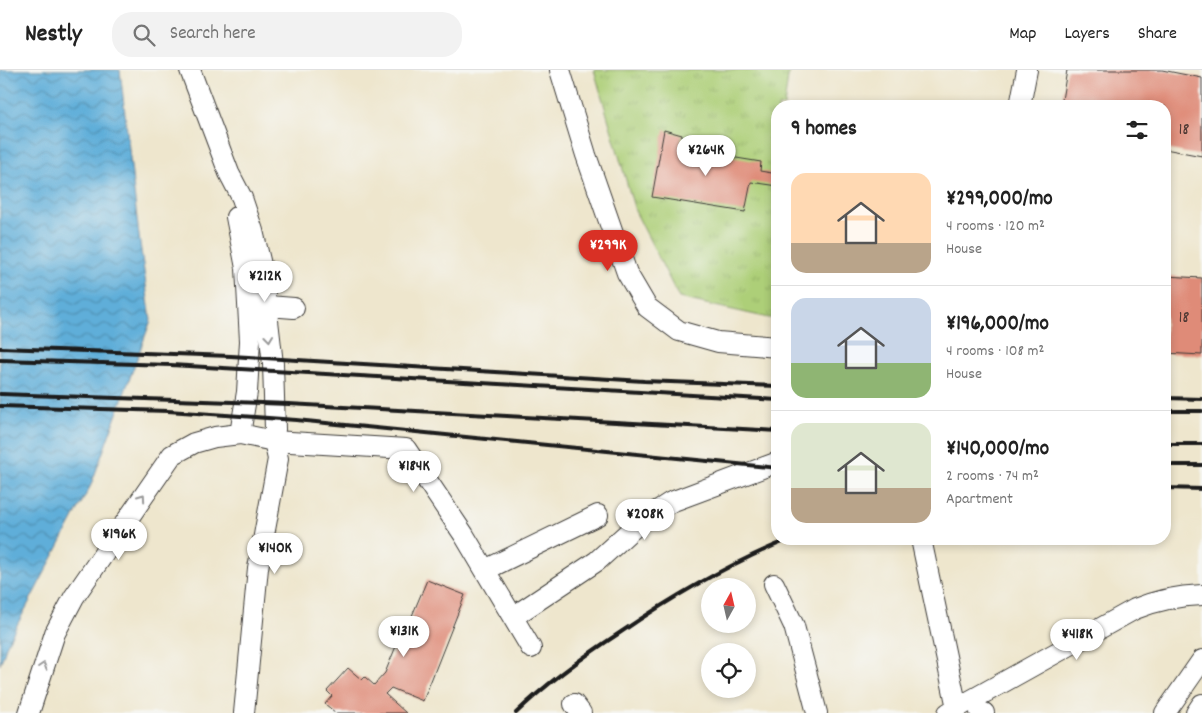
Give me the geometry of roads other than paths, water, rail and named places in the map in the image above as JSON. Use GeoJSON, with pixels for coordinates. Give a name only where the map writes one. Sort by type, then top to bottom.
{"type":"FeatureCollection","features":[{"type":"Feature","properties":{"kind":"street"},"geometry":{"type":"LineString","coordinates":[[190,70],[229,173],[246,268],[273,364],[274,441],[278,459],[258,568],[244,713]]}},
{"type":"Feature","properties":{"kind":"street"},"geometry":{"type":"LineString","coordinates":[[560,70],[586,155],[627,273],[647,307],[679,331],[718,342],[771,346]]}},
{"type":"Feature","properties":{"kind":"street"},"geometry":{"type":"LineString","coordinates":[[1021,100],[1027,70]]}},
{"type":"Feature","properties":{"kind":"street"},"geometry":{"type":"LineString","coordinates":[[257,305],[294,308]]}},
{"type":"Feature","properties":{"kind":"street"},"geometry":{"type":"LineString","coordinates":[[240,434],[247,392],[250,341],[257,305]]}},
{"type":"Feature","properties":{"kind":"street"},"geometry":{"type":"LineString","coordinates":[[28,713],[55,633],[74,597],[162,467],[172,455],[194,443],[215,437],[240,434],[274,441],[406,449],[464,535],[531,648]]}},
{"type":"Feature","properties":{"kind":"street"},"geometry":{"type":"LineString","coordinates":[[513,616],[597,561],[640,522],[671,502],[771,465]]}},
{"type":"Feature","properties":{"kind":"street"},"geometry":{"type":"LineString","coordinates":[[485,570],[598,515]]}},
{"type":"Feature","properties":{"kind":"street"},"geometry":{"type":"LineString","coordinates":[[923,545],[971,709],[1135,609],[1157,600],[1202,595]]}},
{"type":"Feature","properties":{"kind":"street"},"geometry":{"type":"LineString","coordinates":[[774,584],[794,626],[817,713]]}},
{"type":"Feature","properties":{"kind":"street"},"geometry":{"type":"LineString","coordinates":[[1165,713],[1202,660]]}},
{"type":"Feature","properties":{"kind":"street"},"geometry":{"type":"LineString","coordinates":[[1196,713],[1202,704]]}},
{"type":"Feature","properties":{"kind":"water"},"geometry":{"type":"Polygon","coordinates":[[[0,70],[120,70],[139,236],[151,320],[91,485],[7,644],[0,665],[0,70]]]}},
{"type":"Feature","properties":{"kind":"railway"},"geometry":{"type":"LineString","coordinates":[[0,348],[231,356],[644,381],[771,386]]}},
{"type":"Feature","properties":{"kind":"railway"},"geometry":{"type":"LineString","coordinates":[[0,360],[171,365],[771,400]]}},
{"type":"Feature","properties":{"kind":"railway"},"geometry":{"type":"LineString","coordinates":[[0,394],[289,404],[771,431]]}},
{"type":"Feature","properties":{"kind":"railway"},"geometry":{"type":"LineString","coordinates":[[1171,398],[1202,399]]}},
{"type":"Feature","properties":{"kind":"railway"},"geometry":{"type":"LineString","coordinates":[[0,406],[168,411],[296,420],[771,467]]}},
{"type":"Feature","properties":{"kind":"railway"},"geometry":{"type":"LineString","coordinates":[[1171,411],[1202,411]]}},
{"type":"Feature","properties":{"kind":"railway"},"geometry":{"type":"LineString","coordinates":[[1171,444],[1202,444]]}},
{"type":"Feature","properties":{"kind":"railway"},"geometry":{"type":"LineString","coordinates":[[1171,465],[1202,465]]}},
{"type":"Feature","properties":{"kind":"railway"},"geometry":{"type":"LineString","coordinates":[[1171,488],[1202,489]]}},
{"type":"Feature","properties":{"kind":"railway"},"geometry":{"type":"LineString","coordinates":[[516,713],[580,660],[661,606],[724,569],[775,545]]}}]}
